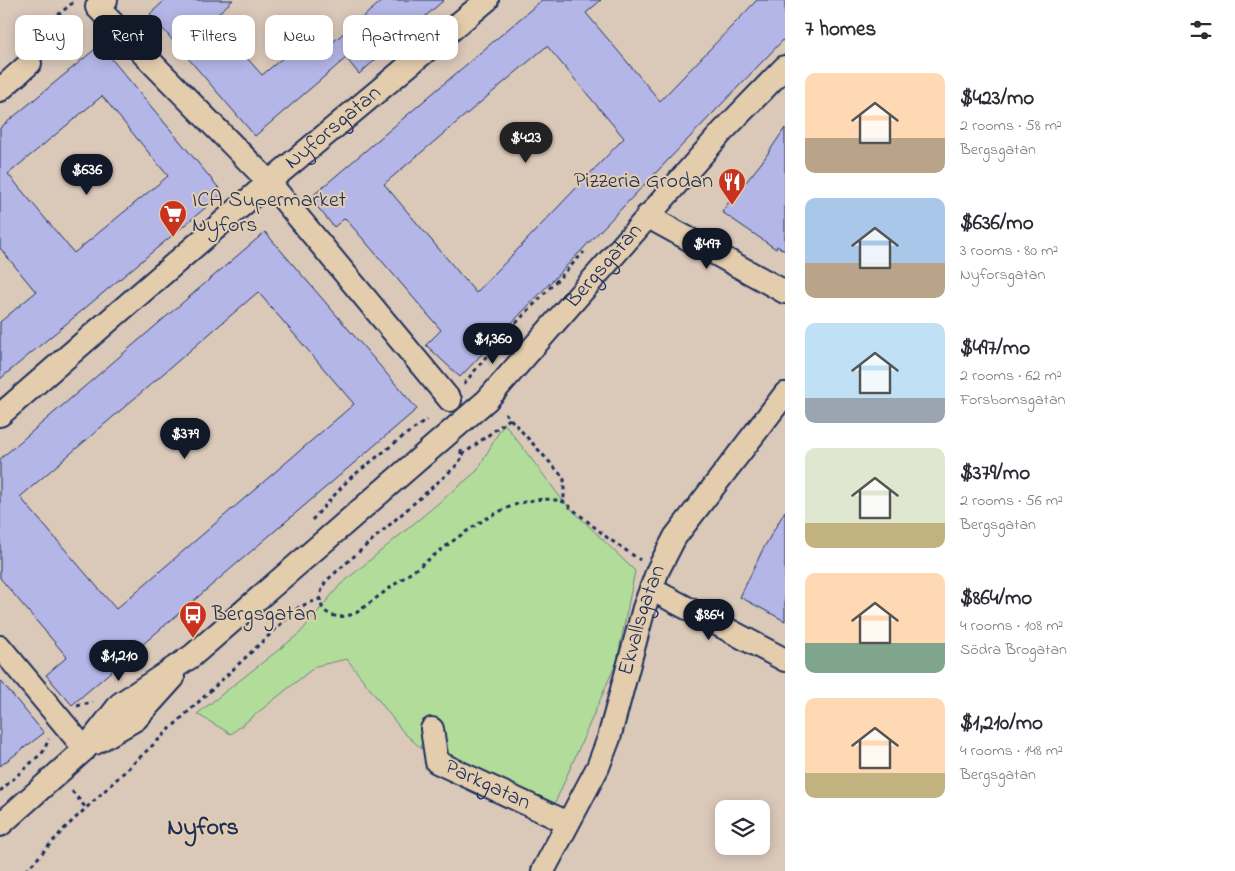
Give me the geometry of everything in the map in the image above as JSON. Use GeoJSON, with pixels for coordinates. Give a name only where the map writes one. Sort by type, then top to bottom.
{"type":"FeatureCollection","features":[{"type":"Feature","properties":{"kind":"street","name":"Nyforsgatan"},"geometry":{"type":"LineString","coordinates":[[0,415],[269,182],[487,0]]}},
{"type":"Feature","properties":{"kind":"street"},"geometry":{"type":"LineString","coordinates":[[102,3],[269,182],[450,400]]}},
{"type":"Feature","properties":{"kind":"street"},"geometry":{"type":"LineString","coordinates":[[0,90],[21,60]]}},
{"type":"Feature","properties":{"kind":"street","name":"Bergsgatan"},"geometry":{"type":"LineString","coordinates":[[0,825],[85,749],[136,719],[192,656],[487,400],[722,132],[785,67]]}},
{"type":"Feature","properties":{"kind":"street"},"geometry":{"type":"LineString","coordinates":[[647,216],[785,292]]}},
{"type":"Feature","properties":{"kind":"street","name":"Ekvallsgatan"},"geometry":{"type":"LineString","coordinates":[[543,871],[598,767],[609,738],[654,580],[675,537],[785,394]]}},
{"type":"Feature","properties":{"kind":"street"},"geometry":{"type":"LineString","coordinates":[[654,580],[785,660]]}},
{"type":"Feature","properties":{"kind":"street"},"geometry":{"type":"LineString","coordinates":[[0,647],[85,749]]}},
{"type":"Feature","properties":{"kind":"street","name":"Parkgatan"},"geometry":{"type":"LineString","coordinates":[[432,728],[437,762],[568,823]]}},
{"type":"Feature","properties":{"kind":"path"},"geometry":{"type":"LineString","coordinates":[[62,15],[76,0]]}},
{"type":"Feature","properties":{"kind":"path"},"geometry":{"type":"LineString","coordinates":[[83,16],[102,3]]}},
{"type":"Feature","properties":{"kind":"path"},"geometry":{"type":"LineString","coordinates":[[308,523],[349,479],[450,400],[497,343],[586,250]]}},
{"type":"Feature","properties":{"kind":"path"},"geometry":{"type":"LineString","coordinates":[[564,502],[564,478],[511,418],[462,455],[455,467],[326,581],[319,599],[325,612],[337,618],[356,613],[480,522],[524,503],[544,500],[564,502],[626,552],[654,580]]}},
{"type":"Feature","properties":{"kind":"path"},"geometry":{"type":"LineString","coordinates":[[461,448],[462,455]]}},
{"type":"Feature","properties":{"kind":"path"},"geometry":{"type":"LineString","coordinates":[[26,871],[64,828],[299,607],[319,599]]}},
{"type":"Feature","properties":{"kind":"path"},"geometry":{"type":"LineString","coordinates":[[0,791],[43,752],[52,731],[46,719],[61,706],[82,706],[98,700]]}},
{"type":"Feature","properties":{"kind":"green space"},"geometry":{"type":"Polygon","coordinates":[[[504,423],[564,502],[635,571],[617,661],[555,803],[546,813],[437,762],[404,733],[347,659],[316,666],[231,734],[197,714],[300,633],[340,585],[477,471],[504,423]]]}},
{"type":"Feature","properties":{"kind":"building"},"geometry":{"type":"Polygon","coordinates":[[[165,0],[233,0],[216,15],[172,15],[172,40],[162,28],[162,15],[150,14],[165,0]]]}},
{"type":"Feature","properties":{"kind":"building"},"geometry":{"type":"Polygon","coordinates":[[[383,0],[444,0],[427,15],[365,15],[383,0]]]}},
{"type":"Feature","properties":{"kind":"building"},"geometry":{"type":"Polygon","coordinates":[[[542,0],[601,0],[586,13],[660,101],[757,0],[785,0],[785,38],[460,377],[426,345],[441,330],[345,218],[334,227],[310,198],[542,0]],[[547,46],[384,184],[476,293],[624,138],[547,46]]]}},
{"type":"Feature","properties":{"kind":"building"},"geometry":{"type":"Polygon","coordinates":[[[343,34],[344,60],[255,136],[190,60],[249,60],[262,75],[280,60],[333,60],[333,42],[343,34]]]}},
{"type":"Feature","properties":{"kind":"building"},"geometry":{"type":"Polygon","coordinates":[[[93,51],[93,60],[112,60],[223,193],[0,379],[0,322],[36,292],[0,248],[0,128],[93,51]],[[102,96],[8,174],[74,253],[168,176],[102,96]]]}},
{"type":"Feature","properties":{"kind":"building"},"geometry":{"type":"Polygon","coordinates":[[[348,60],[375,60],[359,74],[348,60]]]}},
{"type":"Feature","properties":{"kind":"building"},"geometry":{"type":"Polygon","coordinates":[[[785,128],[785,251],[777,246],[776,249],[722,212],[744,180],[746,182],[762,162],[785,128]]]}},
{"type":"Feature","properties":{"kind":"building"},"geometry":{"type":"Polygon","coordinates":[[[265,232],[417,409],[72,705],[46,675],[67,657],[0,578],[0,459],[265,232]],[[258,292],[20,497],[116,609],[354,404],[258,292]]]}},
{"type":"Feature","properties":{"kind":"building"},"geometry":{"type":"Polygon","coordinates":[[[785,511],[785,621],[740,597],[763,549],[785,511]]]}},
{"type":"Feature","properties":{"kind":"building"},"geometry":{"type":"Polygon","coordinates":[[[0,680],[44,733],[0,766],[0,680]]]}},
{"type":"Feature","properties":{"kind":"place","name":"Pizzeria Grodan"},"geometry":{"type":"Point","coordinates":[732,206]}},
{"type":"Feature","properties":{"kind":"place","name":"ICA Supermarket Nyfors"},"geometry":{"type":"Point","coordinates":[173,238]}},
{"type":"Feature","properties":{"kind":"place","name":"Bergsgatan"},"geometry":{"type":"Point","coordinates":[193,639]}},
{"type":"Feature","properties":{"kind":"district","name":"Nyfors"},"geometry":{"type":"Point","coordinates":[203,828]}}]}
